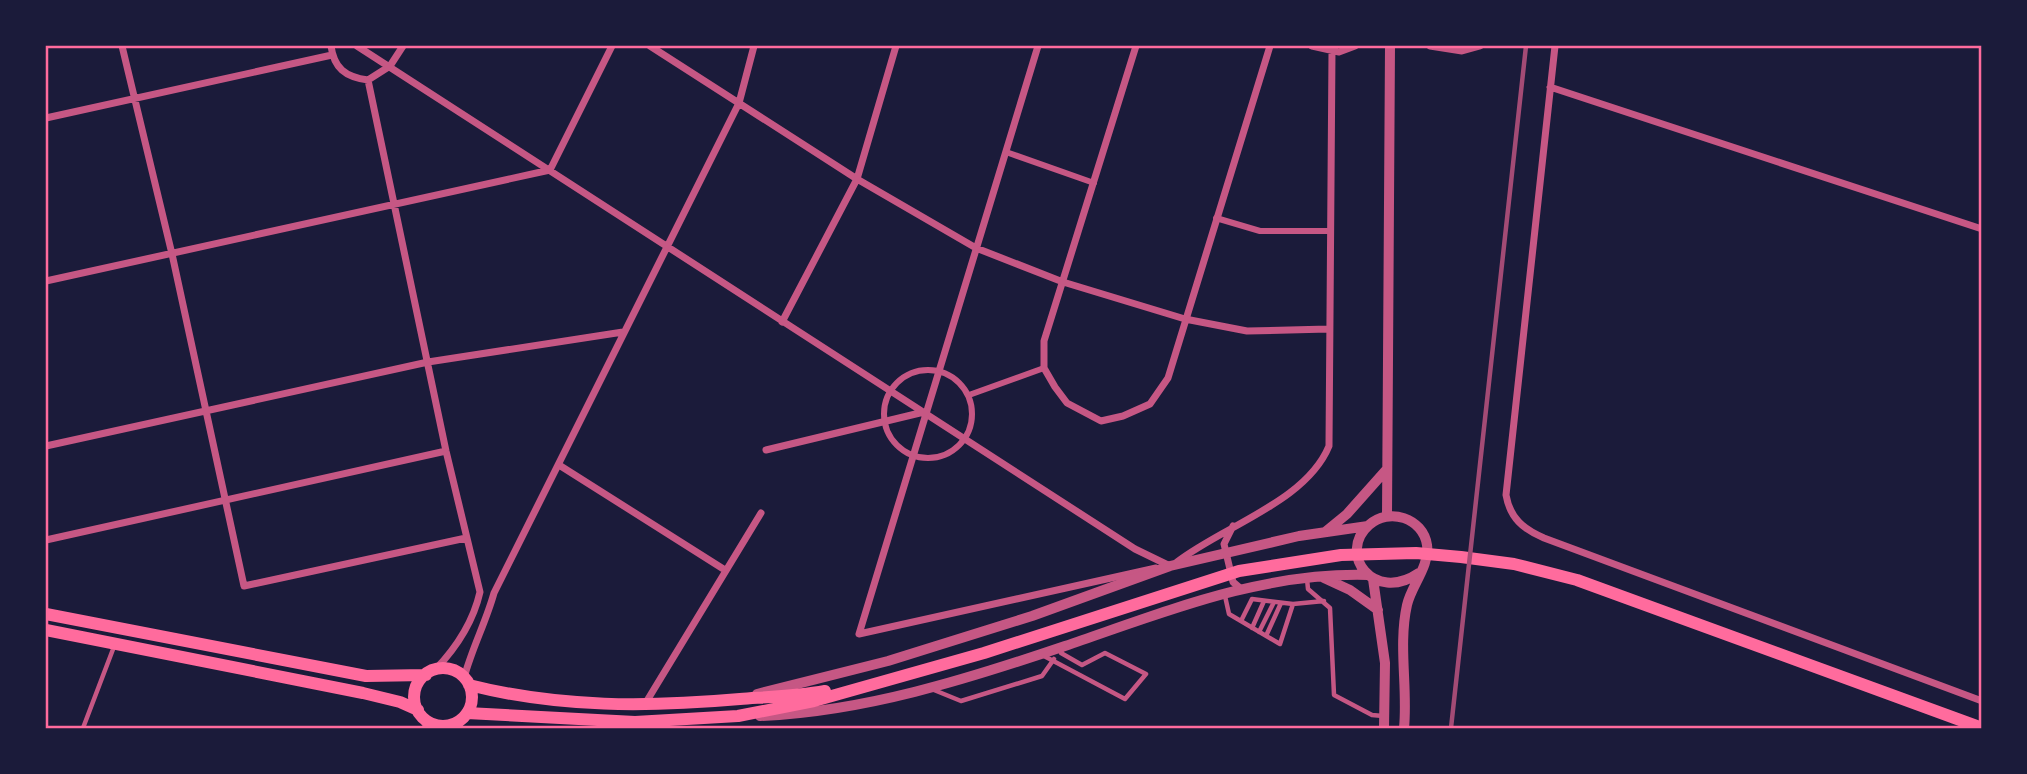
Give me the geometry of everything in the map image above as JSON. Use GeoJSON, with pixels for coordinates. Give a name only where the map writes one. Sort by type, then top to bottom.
{"type":"FeatureCollection","features":[{"type":"Feature","properties":{"kind":"main road"},"geometry":{"type":"LineString","coordinates":[[46,631],[363,693],[400,702],[424,719],[442,726],[460,721],[635,722],[738,716],[814,701],[984,653],[1239,571],[1341,555],[1416,553],[1514,564],[1577,580],[1982,728]]}},
{"type":"Feature","properties":{"kind":"main road"},"geometry":{"type":"LineString","coordinates":[[46,614],[366,676],[452,670],[467,681],[536,700],[645,705],[813,693],[888,680]]}},
{"type":"Feature","properties":{"kind":"main road"},"geometry":{"type":"LineString","coordinates":[[424,719],[415,691],[430,672]]}},
{"type":"Feature","properties":{"kind":"main road"},"geometry":{"type":"LineString","coordinates":[[460,721],[472,702],[467,681]]}},
{"type":"Feature","properties":{"kind":"street"},"geometry":{"type":"LineString","coordinates":[[122,46],[172,254],[244,586],[467,538]]}},
{"type":"Feature","properties":{"kind":"street"},"geometry":{"type":"LineString","coordinates":[[331,46],[336,66],[345,74],[368,80],[390,66],[403,46]]}},
{"type":"Feature","properties":{"kind":"street"},"geometry":{"type":"LineString","coordinates":[[357,46],[1135,550],[1170,566]]}},
{"type":"Feature","properties":{"kind":"street"},"geometry":{"type":"LineString","coordinates":[[550,170],[612,46]]}},
{"type":"Feature","properties":{"kind":"street"},"geometry":{"type":"LineString","coordinates":[[650,46],[857,179],[976,248],[1063,282],[1185,319],[1247,331],[1328,329]]}},
{"type":"Feature","properties":{"kind":"street"},"geometry":{"type":"LineString","coordinates":[[467,681],[473,646],[488,615],[494,593],[739,103],[754,46]]}},
{"type":"Feature","properties":{"kind":"street"},"geometry":{"type":"LineString","coordinates":[[782,322],[857,179],[896,46]]}},
{"type":"Feature","properties":{"kind":"street"},"geometry":{"type":"LineString","coordinates":[[1038,46],[859,634],[1148,568],[1170,566],[1299,487],[1322,463],[1329,446],[1328,231],[1332,51]]}},
{"type":"Feature","properties":{"kind":"street"},"geometry":{"type":"LineString","coordinates":[[1136,46],[1044,341],[1044,368],[1067,403],[1101,421],[1122,416],[1150,404],[1168,378],[1269,46]]}},
{"type":"Feature","properties":{"kind":"street"},"geometry":{"type":"LineString","coordinates":[[1312,46],[1332,51],[1343,51],[1355,46]]}},
{"type":"Feature","properties":{"kind":"street"},"geometry":{"type":"LineString","coordinates":[[1387,516],[1390,46]]}},
{"type":"Feature","properties":{"kind":"street"},"geometry":{"type":"LineString","coordinates":[[1430,46],[1462,51],[1480,46]]}},
{"type":"Feature","properties":{"kind":"street"},"geometry":{"type":"LineString","coordinates":[[1555,46],[1506,495],[1513,517],[1529,532],[1544,538],[1982,702]]}},
{"type":"Feature","properties":{"kind":"street"},"geometry":{"type":"LineString","coordinates":[[46,118],[332,55]]}},
{"type":"Feature","properties":{"kind":"street"},"geometry":{"type":"LineString","coordinates":[[368,80],[446,451],[480,592],[475,612],[458,643],[430,672]]}},
{"type":"Feature","properties":{"kind":"street"},"geometry":{"type":"LineString","coordinates":[[1550,87],[1982,229]]}},
{"type":"Feature","properties":{"kind":"street"},"geometry":{"type":"LineString","coordinates":[[1006,152],[1094,183]]}},
{"type":"Feature","properties":{"kind":"street"},"geometry":{"type":"LineString","coordinates":[[46,281],[550,170]]}},
{"type":"Feature","properties":{"kind":"street"},"geometry":{"type":"LineString","coordinates":[[1216,218],[1260,231],[1328,231]]}},
{"type":"Feature","properties":{"kind":"street"},"geometry":{"type":"LineString","coordinates":[[46,446],[428,362],[623,332]]}},
{"type":"Feature","properties":{"kind":"street"},"geometry":{"type":"LineString","coordinates":[[969,395],[1044,368]]}},
{"type":"Feature","properties":{"kind":"street"},"geometry":{"type":"LineString","coordinates":[[937,372],[959,383],[969,395],[971,414],[966,439],[950,452],[937,456],[912,454],[895,442],[883,422],[884,401],[889,390],[911,375],[937,372]]}},
{"type":"Feature","properties":{"kind":"street"},"geometry":{"type":"LineString","coordinates":[[766,450],[925,412]]}},
{"type":"Feature","properties":{"kind":"street"},"geometry":{"type":"LineString","coordinates":[[46,540],[446,451]]}},
{"type":"Feature","properties":{"kind":"street"},"geometry":{"type":"LineString","coordinates":[[559,465],[725,570]]}},
{"type":"Feature","properties":{"kind":"street"},"geometry":{"type":"LineString","coordinates":[[1325,532],[1347,514],[1387,469]]}},
{"type":"Feature","properties":{"kind":"street"},"geometry":{"type":"LineString","coordinates":[[645,705],[761,513]]}},
{"type":"Feature","properties":{"kind":"street"},"geometry":{"type":"LineString","coordinates":[[736,699],[888,660],[1032,616],[1170,566],[1225,552],[1368,526],[1387,516],[1408,519],[1424,535],[1427,547],[1425,562],[1406,606],[1404,729]]}},
{"type":"Feature","properties":{"kind":"street"},"geometry":{"type":"LineString","coordinates":[[1233,525],[1224,541],[1225,552],[1234,582],[1240,588]]}},
{"type":"Feature","properties":{"kind":"street"},"geometry":{"type":"LineString","coordinates":[[1368,526],[1358,544],[1358,557],[1371,577],[1378,610],[1385,663],[1384,729]]}},
{"type":"Feature","properties":{"kind":"street"},"geometry":{"type":"LineString","coordinates":[[738,716],[794,714],[927,688],[1063,647],[1240,588],[1307,579],[1371,577],[1393,585],[1405,583],[1419,573]]}},
{"type":"Feature","properties":{"kind":"street"},"geometry":{"type":"LineString","coordinates":[[1322,578],[1350,590],[1378,610]]}},
{"type":"Feature","properties":{"kind":"street"},"geometry":{"type":"LineString","coordinates":[[480,592],[494,593]]}},
{"type":"Feature","properties":{"kind":"lane"},"geometry":{"type":"LineString","coordinates":[[1307,579],[1308,589],[1330,608],[1334,695],[1372,715],[1384,716]]}},
{"type":"Feature","properties":{"kind":"lane"},"geometry":{"type":"LineString","coordinates":[[1224,592],[1229,614],[1280,645],[1293,604]]}},
{"type":"Feature","properties":{"kind":"lane"},"geometry":{"type":"LineString","coordinates":[[1241,621],[1251,599],[1293,604],[1325,601]]}},
{"type":"Feature","properties":{"kind":"lane"},"geometry":{"type":"LineString","coordinates":[[1252,628],[1264,601]]}},
{"type":"Feature","properties":{"kind":"lane"},"geometry":{"type":"LineString","coordinates":[[1259,632],[1274,602]]}},
{"type":"Feature","properties":{"kind":"lane"},"geometry":{"type":"LineString","coordinates":[[1266,636],[1281,603]]}},
{"type":"Feature","properties":{"kind":"lane"},"geometry":{"type":"LineString","coordinates":[[83,729],[116,643]]}},
{"type":"Feature","properties":{"kind":"lane"},"geometry":{"type":"LineString","coordinates":[[1039,654],[1125,699],[1146,674],[1105,653],[1082,665],[1061,653],[1063,647]]}},
{"type":"Feature","properties":{"kind":"lane"},"geometry":{"type":"LineString","coordinates":[[927,688],[961,701],[1042,676],[1054,660]]}},
{"type":"Feature","properties":{"kind":"railway"},"geometry":{"type":"LineString","coordinates":[[1451,728],[1526,46]]}}]}
